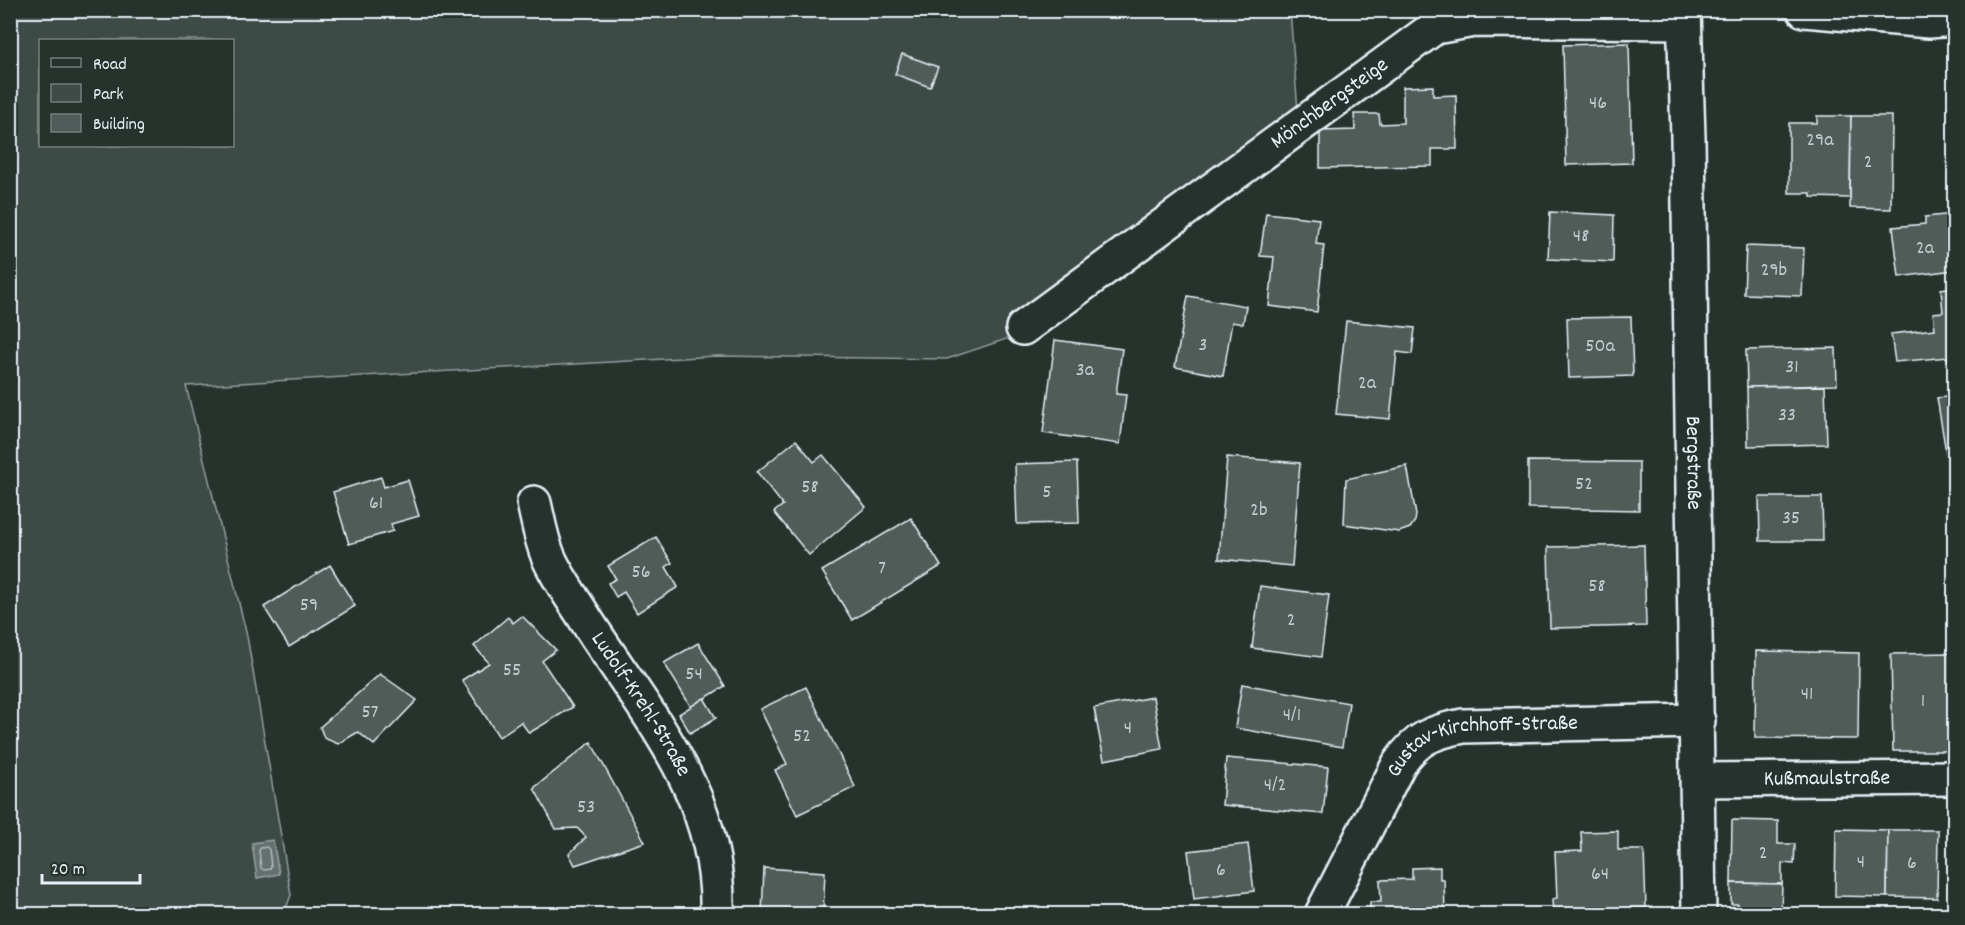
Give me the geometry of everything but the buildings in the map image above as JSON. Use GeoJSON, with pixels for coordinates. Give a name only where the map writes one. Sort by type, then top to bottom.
{"type":"FeatureCollection","features":[{"type":"Feature","properties":{"kind":"street"},"geometry":{"type":"LineString","coordinates":[[1804,10],[1929,21],[1954,19]]}},
{"type":"Feature","properties":{"kind":"street","name":"Mönchbergsteige"},"geometry":{"type":"LineString","coordinates":[[1023,328],[1435,27],[1474,20],[1684,16]]}},
{"type":"Feature","properties":{"kind":"street","name":"Bergstraße"},"geometry":{"type":"LineString","coordinates":[[1684,16],[1698,721],[1699,915]]}},
{"type":"Feature","properties":{"kind":"street","name":"Ludolf-Krehl-Straße"},"geometry":{"type":"LineString","coordinates":[[534,503],[543,543],[552,564],[588,624],[661,732],[691,786],[704,821],[711,852],[717,915]]}},
{"type":"Feature","properties":{"kind":"street","name":"Gustav-Kirchhoff-Straße"},"geometry":{"type":"LineString","coordinates":[[1322,915],[1388,784],[1409,749],[1419,740],[1462,726],[1698,721]]}},
{"type":"Feature","properties":{"kind":"street","name":"Kußmaulstraße"},"geometry":{"type":"LineString","coordinates":[[1698,780],[1954,778]]}},
{"type":"Feature","properties":{"kind":"green space"},"geometry":{"type":"Polygon","coordinates":[[[10,11],[1290,11],[1298,111],[1036,329],[947,359],[717,356],[186,386],[247,636],[291,895],[284,914],[11,914],[10,11]]]}},
{"type":"Feature","properties":{"kind":"water"},"geometry":{"type":"Polygon","coordinates":[[[273,840],[279,874],[257,878],[252,843],[273,840]]]}}]}
